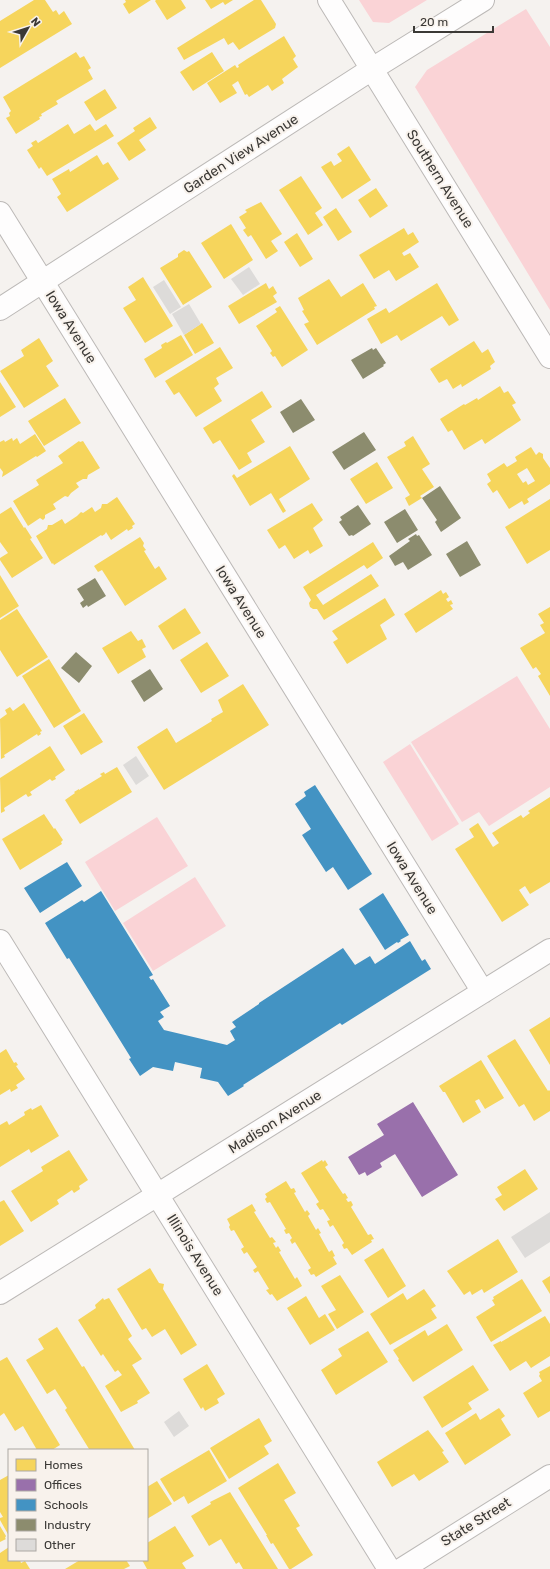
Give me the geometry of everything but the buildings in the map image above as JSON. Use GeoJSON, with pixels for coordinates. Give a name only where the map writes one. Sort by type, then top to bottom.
{"type":"FeatureCollection","features":[{"type":"Feature","properties":{"kind":"street","name":"Southern Avenue"},"geometry":{"type":"LineString","coordinates":[[329,0],[550,357]]}},
{"type":"Feature","properties":{"kind":"street","name":"Garden View Avenue"},"geometry":{"type":"LineString","coordinates":[[0,309],[372,69],[483,0]]}},
{"type":"Feature","properties":{"kind":"street","name":"Iowa Avenue"},"geometry":{"type":"LineString","coordinates":[[0,213],[483,992]]}},
{"type":"Feature","properties":{"kind":"street","name":"Illinois Avenue"},"geometry":{"type":"LineString","coordinates":[[0,941],[389,1569]]}},
{"type":"Feature","properties":{"kind":"street","name":"Madison Avenue"},"geometry":{"type":"LineString","coordinates":[[0,1294],[550,950]]}},
{"type":"Feature","properties":{"kind":"street","name":"State Street"},"geometry":{"type":"LineString","coordinates":[[402,1569],[550,1476]]}},
{"type":"Feature","properties":{"kind":"shaded area"},"geometry":{"type":"Polygon","coordinates":[[[359,0],[427,0],[389,23],[373,22],[359,0]]]}},
{"type":"Feature","properties":{"kind":"shaded area"},"geometry":{"type":"Polygon","coordinates":[[[526,9],[550,47],[550,310],[415,87],[427,70],[526,9]]]}},
{"type":"Feature","properties":{"kind":"shaded area"},"geometry":{"type":"Polygon","coordinates":[[[517,676],[550,729],[550,787],[489,826],[479,812],[462,822],[411,742],[517,676]]]}},
{"type":"Feature","properties":{"kind":"shaded area"},"geometry":{"type":"Polygon","coordinates":[[[410,744],[459,824],[432,841],[383,762],[410,744]]]}},
{"type":"Feature","properties":{"kind":"shaded area"},"geometry":{"type":"Polygon","coordinates":[[[157,817],[188,866],[115,911],[85,862],[157,817]]]}},
{"type":"Feature","properties":{"kind":"shaded area"},"geometry":{"type":"Polygon","coordinates":[[[195,877],[226,926],[153,971],[123,923],[195,877]]]}}]}
